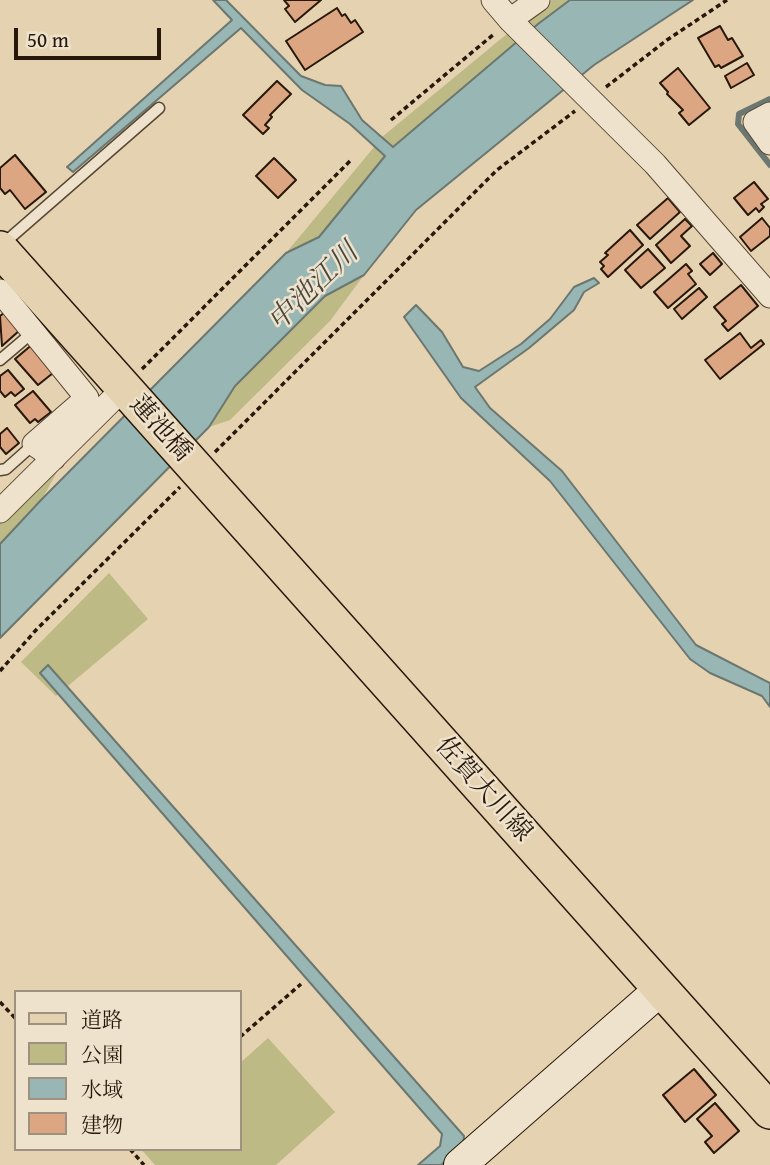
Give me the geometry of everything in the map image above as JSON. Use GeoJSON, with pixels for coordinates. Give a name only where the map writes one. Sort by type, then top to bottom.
{"type":"FeatureCollection","features":[{"type":"Feature","properties":{"kind":"main road"},"geometry":{"type":"LineString","coordinates":[[0,248],[124,388]]}},
{"type":"Feature","properties":{"kind":"main road","name":"蓮池橋"},"geometry":{"type":"LineString","coordinates":[[124,388],[197,470]]}},
{"type":"Feature","properties":{"kind":"main road","name":"佐賀大川線"},"geometry":{"type":"LineString","coordinates":[[197,470],[770,1111]]}},
{"type":"Feature","properties":{"kind":"street"},"geometry":{"type":"LineString","coordinates":[[493,0],[655,164],[766,284]]}},
{"type":"Feature","properties":{"kind":"street"},"geometry":{"type":"LineString","coordinates":[[510,20],[538,0]]}},
{"type":"Feature","properties":{"kind":"street"},"geometry":{"type":"LineString","coordinates":[[770,114],[755,122],[770,143]]}},
{"type":"Feature","properties":{"kind":"street"},"geometry":{"type":"LineString","coordinates":[[0,292],[87,398],[34,444],[54,458]]}},
{"type":"Feature","properties":{"kind":"street"},"geometry":{"type":"LineString","coordinates":[[0,511],[124,388]]}},
{"type":"Feature","properties":{"kind":"street"},"geometry":{"type":"LineString","coordinates":[[466,1160],[661,989]]}},
{"type":"Feature","properties":{"kind":"lane"},"geometry":{"type":"LineString","coordinates":[[0,248],[159,108]]}},
{"type":"Feature","properties":{"kind":"lane"},"geometry":{"type":"LineString","coordinates":[[0,360],[33,332]]}},
{"type":"Feature","properties":{"kind":"lane"},"geometry":{"type":"LineString","coordinates":[[0,470],[6,469],[34,444]]}},
{"type":"Feature","properties":{"kind":"path"},"geometry":{"type":"LineString","coordinates":[[0,671],[36,630],[497,170],[667,40],[727,0]]}},
{"type":"Feature","properties":{"kind":"path"},"geometry":{"type":"LineString","coordinates":[[391,120],[510,20]]}},
{"type":"Feature","properties":{"kind":"path"},"geometry":{"type":"LineString","coordinates":[[124,388],[351,160]]}},
{"type":"Feature","properties":{"kind":"path"},"geometry":{"type":"LineString","coordinates":[[242,1035],[301,984]]}},
{"type":"Feature","properties":{"kind":"path"},"geometry":{"type":"LineString","coordinates":[[0,1002],[14,1018]]}},
{"type":"Feature","properties":{"kind":"path"},"geometry":{"type":"LineString","coordinates":[[132,1151],[144,1165]]}},
{"type":"Feature","properties":{"kind":"green space"},"geometry":{"type":"Polygon","coordinates":[[[552,0],[570,0],[538,24],[393,148],[382,137],[525,19],[552,0]]]}},
{"type":"Feature","properties":{"kind":"green space"},"geometry":{"type":"Polygon","coordinates":[[[375,146],[385,156],[319,238],[286,253],[375,146]]]}},
{"type":"Feature","properties":{"kind":"green space"},"geometry":{"type":"Polygon","coordinates":[[[364,275],[330,321],[230,420],[209,427],[235,386],[325,296],[364,275]]]}},
{"type":"Feature","properties":{"kind":"green space"},"geometry":{"type":"Polygon","coordinates":[[[62,463],[42,499],[0,544],[0,523],[62,463]]]}},
{"type":"Feature","properties":{"kind":"green space"},"geometry":{"type":"Polygon","coordinates":[[[109,573],[148,619],[56,696],[21,662],[109,573]]]}},
{"type":"Feature","properties":{"kind":"green space"},"geometry":{"type":"Polygon","coordinates":[[[268,1038],[335,1112],[276,1165],[155,1165],[143,1151],[242,1151],[242,1061],[268,1038]]]}},
{"type":"Feature","properties":{"kind":"water","name":"中池江川"},"geometry":{"type":"Polygon","coordinates":[[[213,0],[226,0],[301,76],[325,85],[341,86],[362,120],[393,147],[570,0],[693,0],[594,65],[416,210],[364,275],[325,296],[235,386],[209,427],[0,638],[0,544],[286,253],[319,237],[385,156],[350,124],[302,90],[241,28],[73,172],[67,167],[232,20],[213,0]]]}},
{"type":"Feature","properties":{"kind":"water"},"geometry":{"type":"Polygon","coordinates":[[[594,278],[599,283],[584,292],[574,310],[529,348],[475,387],[490,408],[562,471],[696,645],[770,683],[770,707],[762,696],[710,673],[690,659],[550,481],[461,398],[404,317],[416,305],[442,332],[463,367],[479,371],[521,344],[550,319],[574,287],[594,278]]]}},
{"type":"Feature","properties":{"kind":"water"},"geometry":{"type":"Polygon","coordinates":[[[48,665],[464,1136],[463,1146],[441,1165],[418,1165],[440,1146],[442,1134],[40,673],[48,665]]]}},
{"type":"Feature","properties":{"kind":"building"},"geometry":{"type":"Polygon","coordinates":[[[284,0],[321,0],[295,22],[285,9],[289,6],[284,0]]]}},
{"type":"Feature","properties":{"kind":"building"},"geometry":{"type":"Polygon","coordinates":[[[337,8],[351,23],[355,20],[363,32],[305,70],[286,41],[337,8]]]}},
{"type":"Feature","properties":{"kind":"building"},"geometry":{"type":"Polygon","coordinates":[[[720,26],[728,40],[732,38],[743,56],[721,68],[719,65],[715,67],[698,38],[720,26]]]}},
{"type":"Feature","properties":{"kind":"building"},"geometry":{"type":"Polygon","coordinates":[[[747,63],[754,75],[731,88],[725,76],[747,63]]]}},
{"type":"Feature","properties":{"kind":"building"},"geometry":{"type":"Polygon","coordinates":[[[678,68],[710,108],[689,125],[679,113],[683,110],[660,83],[678,68]]]}},
{"type":"Feature","properties":{"kind":"building"},"geometry":{"type":"Polygon","coordinates":[[[277,81],[291,94],[270,115],[272,117],[265,125],[269,128],[263,134],[243,115],[277,81]]]}},
{"type":"Feature","properties":{"kind":"building"},"geometry":{"type":"Polygon","coordinates":[[[15,155],[46,192],[25,209],[10,190],[5,194],[0,188],[0,168],[15,155]]]}},
{"type":"Feature","properties":{"kind":"building"},"geometry":{"type":"Polygon","coordinates":[[[274,158],[296,180],[278,198],[256,176],[274,158]]]}},
{"type":"Feature","properties":{"kind":"building"},"geometry":{"type":"Polygon","coordinates":[[[754,182],[768,199],[761,204],[764,207],[759,212],[756,208],[748,215],[734,198],[754,182]]]}},
{"type":"Feature","properties":{"kind":"building"},"geometry":{"type":"Polygon","coordinates":[[[668,198],[680,212],[650,239],[637,225],[668,198]]]}},
{"type":"Feature","properties":{"kind":"building"},"geometry":{"type":"Polygon","coordinates":[[[762,218],[770,228],[770,236],[751,251],[740,237],[762,218]]]}},
{"type":"Feature","properties":{"kind":"building"},"geometry":{"type":"Polygon","coordinates":[[[685,219],[692,226],[681,236],[690,246],[671,263],[656,245],[685,219]]]}},
{"type":"Feature","properties":{"kind":"building"},"geometry":{"type":"Polygon","coordinates":[[[630,230],[643,245],[608,277],[601,269],[604,266],[600,262],[608,255],[605,253],[630,230]]]}},
{"type":"Feature","properties":{"kind":"building"},"geometry":{"type":"Polygon","coordinates":[[[648,249],[665,268],[641,288],[625,270],[648,249]]]}},
{"type":"Feature","properties":{"kind":"building"},"geometry":{"type":"Polygon","coordinates":[[[713,253],[722,264],[710,275],[700,264],[713,253]]]}},
{"type":"Feature","properties":{"kind":"building"},"geometry":{"type":"Polygon","coordinates":[[[686,264],[692,271],[688,274],[696,284],[668,308],[654,292],[686,264]]]}},
{"type":"Feature","properties":{"kind":"building"},"geometry":{"type":"Polygon","coordinates":[[[741,285],[758,306],[728,331],[722,324],[726,321],[714,307],[741,285]]]}},
{"type":"Feature","properties":{"kind":"building"},"geometry":{"type":"Polygon","coordinates":[[[699,288],[707,297],[682,319],[674,309],[699,288]]]}},
{"type":"Feature","properties":{"kind":"building"},"geometry":{"type":"Polygon","coordinates":[[[5,312],[20,330],[2,346],[0,316],[5,312]]]}},
{"type":"Feature","properties":{"kind":"building"},"geometry":{"type":"Polygon","coordinates":[[[740,333],[751,348],[761,340],[764,344],[720,379],[705,360],[740,333]]]}},
{"type":"Feature","properties":{"kind":"building"},"geometry":{"type":"Polygon","coordinates":[[[34,343],[53,373],[38,385],[15,359],[34,343]]]}},
{"type":"Feature","properties":{"kind":"building"},"geometry":{"type":"Polygon","coordinates":[[[8,370],[24,389],[15,396],[11,392],[5,397],[0,391],[0,376],[8,370]]]}},
{"type":"Feature","properties":{"kind":"building"},"geometry":{"type":"Polygon","coordinates":[[[33,391],[51,412],[38,422],[35,419],[30,423],[15,405],[33,391]]]}},
{"type":"Feature","properties":{"kind":"building"},"geometry":{"type":"Polygon","coordinates":[[[7,428],[19,443],[6,454],[0,447],[0,434],[7,428]]]}},
{"type":"Feature","properties":{"kind":"building"},"geometry":{"type":"Polygon","coordinates":[[[694,1069],[716,1095],[685,1122],[663,1095],[694,1069]]]}},
{"type":"Feature","properties":{"kind":"building"},"geometry":{"type":"Polygon","coordinates":[[[715,1103],[739,1131],[714,1153],[705,1142],[712,1136],[697,1119],[715,1103]]]}},
{"type":"Feature","properties":{"kind":"waterway"},"geometry":{"type":"LineString","coordinates":[[770,99],[739,114],[738,124],[770,165]]}}]}
